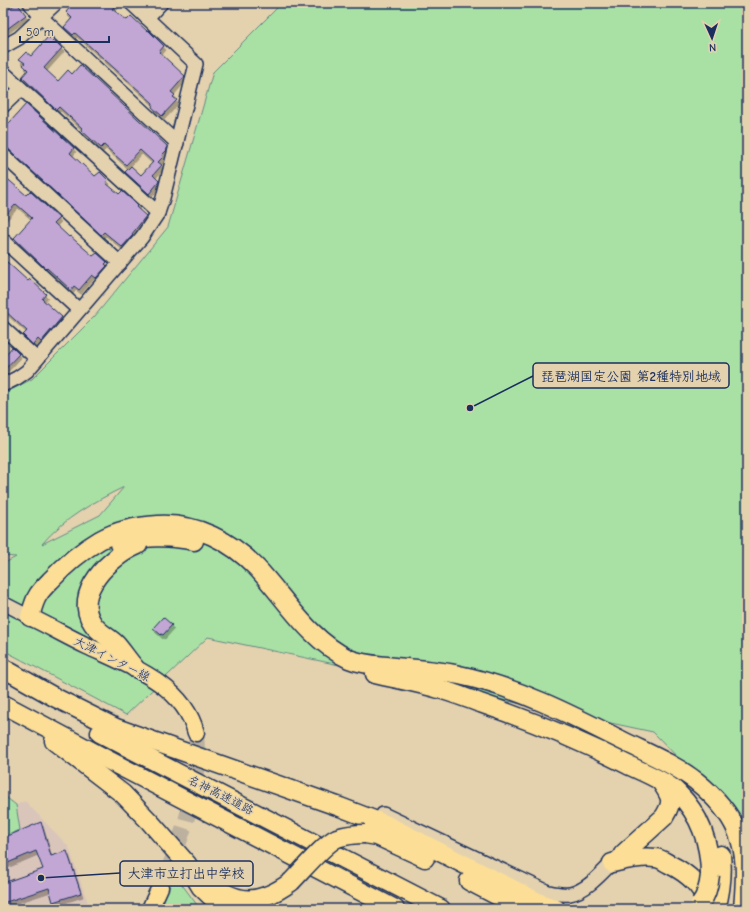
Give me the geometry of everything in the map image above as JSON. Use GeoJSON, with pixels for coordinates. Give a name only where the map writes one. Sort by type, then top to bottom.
{"type":"FeatureCollection","features":[{"type":"Feature","properties":{"kind":"highway"},"geometry":{"type":"LineString","coordinates":[[30,617],[37,595],[74,557],[105,537],[127,529],[148,525],[166,524],[196,529],[231,545],[256,568],[305,626],[333,650],[351,660],[367,664],[423,669],[457,674],[485,680],[554,707],[666,762],[696,781],[714,797],[723,808],[737,831],[742,846],[746,867],[746,884],[743,909]]}},
{"type":"Feature","properties":{"kind":"highway"},"geometry":{"type":"LineString","coordinates":[[135,668],[115,643],[93,625],[88,616],[86,606],[88,594],[93,584],[107,565],[117,556],[130,548],[158,538]]}},
{"type":"Feature","properties":{"kind":"highway"},"geometry":{"type":"LineString","coordinates":[[30,617],[73,573],[96,554],[123,542],[135,539],[182,538],[214,548],[229,557],[246,572],[294,630],[314,648],[336,662],[354,669],[441,690],[514,714],[596,749],[660,781],[676,791],[700,823],[708,849],[710,875],[709,886],[704,898],[708,905]]}},
{"type":"Feature","properties":{"kind":"highway"},"geometry":{"type":"LineString","coordinates":[[3,668],[56,698],[116,728],[387,825],[540,903],[556,909]]}},
{"type":"Feature","properties":{"kind":"highway","name":"名神高速道路"},"geometry":{"type":"LineString","coordinates":[[3,680],[57,710],[441,909]]}},
{"type":"Feature","properties":{"kind":"highway"},"geometry":{"type":"LineString","coordinates":[[5,705],[123,794],[187,864],[217,889],[233,898],[260,899],[270,895],[291,882],[328,844],[335,839],[350,834],[365,834],[377,836],[406,849],[523,909]]}},
{"type":"Feature","properties":{"kind":"highway","name":"名神高速道路"},"geometry":{"type":"LineString","coordinates":[[5,705],[395,909]]}},
{"type":"Feature","properties":{"kind":"highway"},"geometry":{"type":"LineString","coordinates":[[666,762],[702,803],[716,835],[721,856],[722,881],[708,905]]}},
{"type":"Feature","properties":{"kind":"highway"},"geometry":{"type":"LineString","coordinates":[[618,858],[664,817],[668,811],[670,806],[670,794],[660,781]]}},
{"type":"Feature","properties":{"kind":"highway"},"geometry":{"type":"LineString","coordinates":[[618,858],[657,858],[679,869],[691,877],[699,886],[708,905]]}},
{"type":"Feature","properties":{"kind":"highway"},"geometry":{"type":"LineString","coordinates":[[187,864],[213,909]]}},
{"type":"Feature","properties":{"kind":"highway"},"geometry":{"type":"LineString","coordinates":[[201,888],[224,909]]}},
{"type":"Feature","properties":{"kind":"main road","name":"大津インター線"},"geometry":{"type":"LineString","coordinates":[[30,617],[135,668],[159,683],[173,694],[188,713],[194,724],[196,733]]}},
{"type":"Feature","properties":{"kind":"main road"},"geometry":{"type":"LineString","coordinates":[[150,909],[160,887]]}},
{"type":"Feature","properties":{"kind":"street"},"geometry":{"type":"LineString","coordinates":[[30,3],[41,17],[177,143]]}},
{"type":"Feature","properties":{"kind":"street"},"geometry":{"type":"LineString","coordinates":[[3,47],[19,38],[56,3]]}},
{"type":"Feature","properties":{"kind":"street"},"geometry":{"type":"LineString","coordinates":[[3,385],[27,371],[142,237],[158,214],[196,64],[131,3]]}},
{"type":"Feature","properties":{"kind":"street"},"geometry":{"type":"LineString","coordinates":[[147,18],[161,3]]}},
{"type":"Feature","properties":{"kind":"street"},"geometry":{"type":"LineString","coordinates":[[3,72],[158,214]]}},
{"type":"Feature","properties":{"kind":"street"},"geometry":{"type":"LineString","coordinates":[[3,106],[21,89]]}},
{"type":"Feature","properties":{"kind":"street"},"geometry":{"type":"LineString","coordinates":[[3,155],[120,263]]}},
{"type":"Feature","properties":{"kind":"street"},"geometry":{"type":"LineString","coordinates":[[3,240],[79,310]]}},
{"type":"Feature","properties":{"kind":"street"},"geometry":{"type":"LineString","coordinates":[[3,328],[37,359]]}},
{"type":"Feature","properties":{"kind":"street"},"geometry":{"type":"LineString","coordinates":[[3,603],[30,617]]}},
{"type":"Feature","properties":{"kind":"street"},"geometry":{"type":"LineString","coordinates":[[230,768],[310,790],[389,816],[548,892],[558,894],[577,892],[585,888],[618,858]]}},
{"type":"Feature","properties":{"kind":"shaded area"},"geometry":{"type":"Polygon","coordinates":[[[3,795],[16,805],[25,801],[69,847],[90,909],[3,909],[3,795]]]}},
{"type":"Feature","properties":{"kind":"green space"},"geometry":{"type":"Polygon","coordinates":[[[273,3],[747,3],[747,829],[653,732],[208,637],[126,715],[3,650],[3,564],[16,557],[3,556],[3,394],[32,379],[95,316],[168,227],[213,72],[277,8],[273,3]],[[124,487],[80,511],[50,535],[42,544],[100,515],[124,487]]]}},
{"type":"Feature","properties":{"kind":"green space"},"geometry":{"type":"Polygon","coordinates":[[[3,795],[16,805],[20,830],[3,837],[3,795]]]}},
{"type":"Feature","properties":{"kind":"green space"},"geometry":{"type":"Polygon","coordinates":[[[175,875],[200,909],[164,909],[163,901],[175,875]]]}},
{"type":"Feature","properties":{"kind":"building"},"geometry":{"type":"Polygon","coordinates":[[[3,3],[5,3],[9,9],[17,3],[26,15],[3,32],[3,3]]]}},
{"type":"Feature","properties":{"kind":"building"},"geometry":{"type":"Polygon","coordinates":[[[74,3],[118,3],[112,9],[127,20],[131,16],[164,46],[159,52],[185,76],[171,92],[175,95],[173,97],[177,100],[162,116],[152,107],[153,103],[75,33],[73,35],[64,27],[72,18],[66,12],[74,3]]]}},
{"type":"Feature","properties":{"kind":"building"},"geometry":{"type":"Polygon","coordinates":[[[48,37],[62,48],[44,68],[58,81],[68,70],[72,74],[80,65],[167,146],[167,150],[158,162],[162,165],[153,175],[159,181],[149,194],[125,172],[131,166],[141,175],[153,162],[140,150],[126,165],[104,145],[101,148],[59,107],[56,110],[22,77],[28,70],[23,65],[25,63],[19,59],[26,52],[31,56],[48,37]]]}},
{"type":"Feature","properties":{"kind":"building"},"geometry":{"type":"Polygon","coordinates":[[[26,104],[74,148],[70,153],[95,176],[100,172],[108,180],[106,183],[119,194],[122,191],[138,205],[136,207],[146,216],[132,234],[133,235],[122,247],[104,232],[101,235],[3,144],[3,130],[26,104]]]}},
{"type":"Feature","properties":{"kind":"building"},"geometry":{"type":"Polygon","coordinates":[[[3,175],[26,195],[30,191],[59,218],[54,223],[69,237],[70,236],[93,256],[97,253],[107,262],[105,264],[107,266],[96,278],[92,275],[79,290],[74,286],[71,290],[47,268],[46,269],[14,238],[32,218],[16,204],[3,218],[3,175]]]}},
{"type":"Feature","properties":{"kind":"building"},"geometry":{"type":"Polygon","coordinates":[[[7,262],[28,281],[30,279],[46,294],[42,299],[62,317],[41,342],[38,339],[33,345],[23,335],[27,331],[3,309],[3,267],[7,262]]]}},
{"type":"Feature","properties":{"kind":"building"},"geometry":{"type":"Polygon","coordinates":[[[12,347],[19,354],[3,371],[3,358],[12,347]]]}},
{"type":"Feature","properties":{"kind":"building"},"geometry":{"type":"Polygon","coordinates":[[[163,617],[172,625],[163,635],[161,635],[153,628],[163,617]]]}},
{"type":"Feature","properties":{"kind":"building"},"geometry":{"type":"Polygon","coordinates":[[[41,822],[51,856],[67,851],[81,893],[53,902],[49,888],[3,903],[3,883],[43,869],[36,851],[3,865],[3,838],[41,822]]]}},
{"type":"Feature","properties":{"kind":"tunnel"},"geometry":{"type":"LineString","coordinates":[[160,887],[175,854],[194,790],[198,765],[196,733]]}},
{"type":"Feature","properties":{"kind":"place","name":"琵琶湖国定公園 第2種特別地域"},"geometry":{"type":"Point","coordinates":[470,408]}},
{"type":"Feature","properties":{"kind":"place","name":"大津市立打出中学校"},"geometry":{"type":"Point","coordinates":[41,878]}}]}
